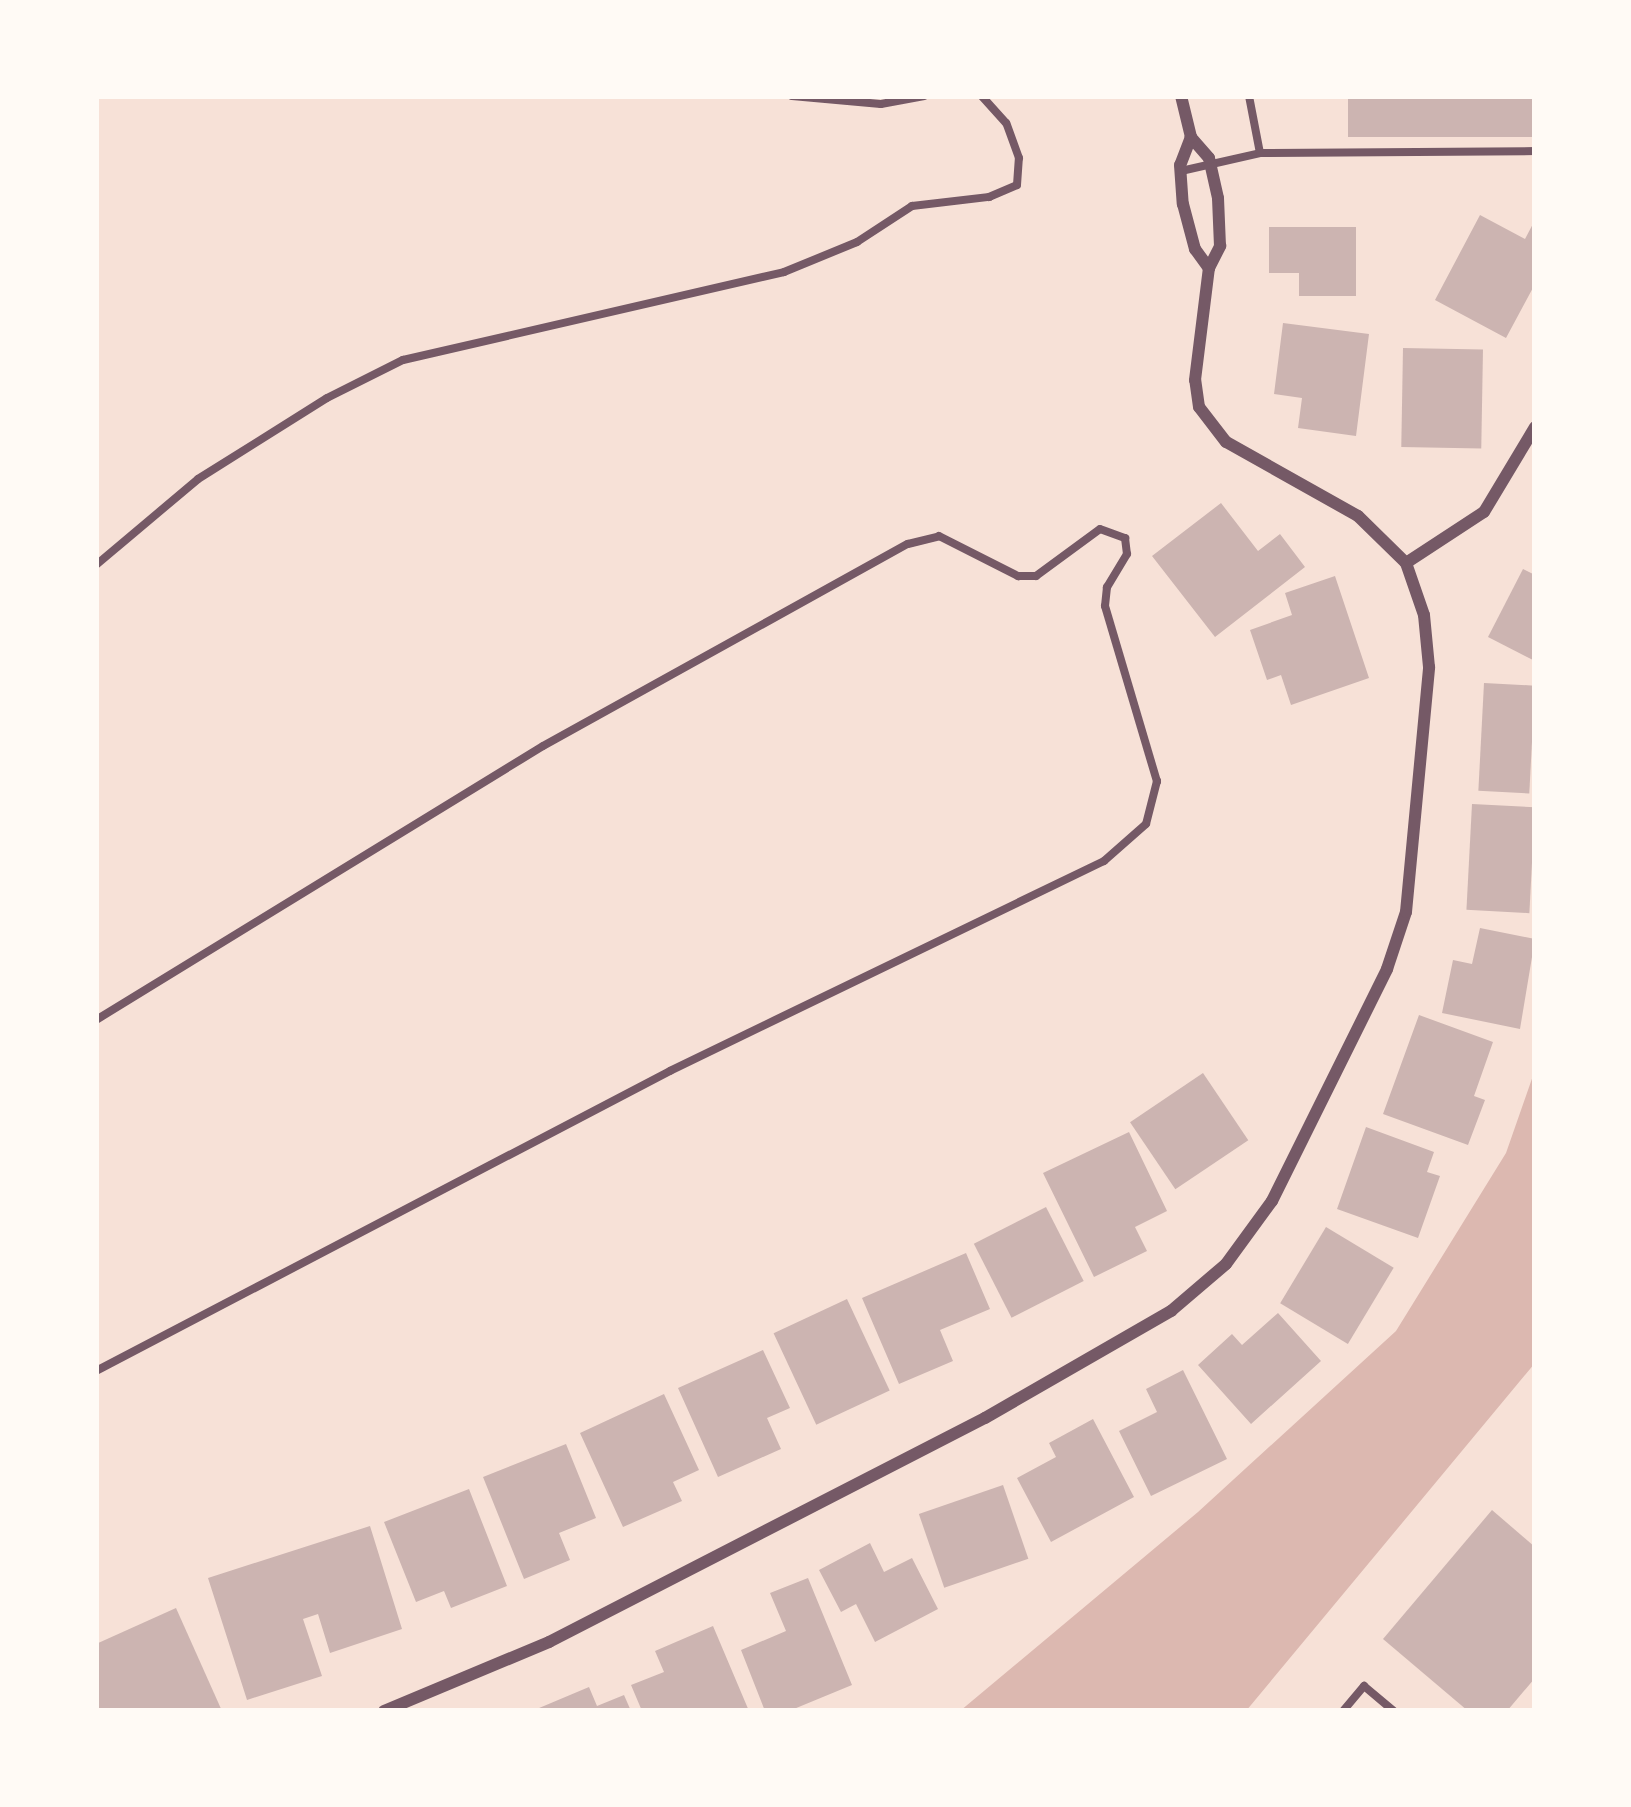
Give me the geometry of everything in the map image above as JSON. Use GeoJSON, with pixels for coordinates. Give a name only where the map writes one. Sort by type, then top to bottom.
{"type":"FeatureCollection","features":[{"type":"Feature","properties":{"kind":"street"},"geometry":{"type":"LineString","coordinates":[[384,1711],[549,1642],[985,1418],[1171,1311],[1226,1264],[1272,1202],[1387,969],[1406,912],[1429,667],[1424,614],[1406,563],[1358,516],[1226,442],[1199,407],[1196,380],[1209,268],[1220,246],[1211,165],[1191,136],[1181,96]]}},
{"type":"Feature","properties":{"kind":"street"},"geometry":{"type":"LineString","coordinates":[[1191,136],[1180,171],[1196,249],[1209,268]]}},
{"type":"Feature","properties":{"kind":"street"},"geometry":{"type":"LineString","coordinates":[[1406,563],[1484,512],[1535,427]]}},
{"type":"Feature","properties":{"kind":"lane"},"geometry":{"type":"LineString","coordinates":[[792,96],[881,104],[924,96]]}},
{"type":"Feature","properties":{"kind":"lane"},"geometry":{"type":"LineString","coordinates":[[96,565],[198,479],[327,398],[403,360],[784,272],[856,242],[912,206],[988,197],[1017,185],[1019,158],[1006,123],[982,96]]}},
{"type":"Feature","properties":{"kind":"lane"},"geometry":{"type":"LineString","coordinates":[[1250,96],[1260,153]]}},
{"type":"Feature","properties":{"kind":"lane"},"geometry":{"type":"LineString","coordinates":[[1180,171],[1260,153],[1535,151]]}},
{"type":"Feature","properties":{"kind":"lane"},"geometry":{"type":"LineString","coordinates":[[96,1020],[543,746],[908,544],[939,536],[1018,576],[1036,575],[1100,529],[1125,538],[1127,554],[1107,587],[1106,606],[1157,782],[1146,824],[1104,861],[670,1071],[96,1371]]}},
{"type":"Feature","properties":{"kind":"lane"},"geometry":{"type":"LineString","coordinates":[[1343,1711],[1364,1686],[1394,1711]]}},
{"type":"Feature","properties":{"kind":"shaded area"},"geometry":{"type":"Polygon","coordinates":[[[1535,1070],[1535,1363],[1246,1711],[960,1711],[1198,1512],[1396,1331],[1506,1153],[1535,1070]]]}},
{"type":"Feature","properties":{"kind":"building"},"geometry":{"type":"Polygon","coordinates":[[[1348,96],[1535,96],[1535,137],[1348,137],[1348,96]]]}},
{"type":"Feature","properties":{"kind":"building"},"geometry":{"type":"Polygon","coordinates":[[[1480,215],[1525,239],[1535,220],[1535,284],[1506,338],[1435,300],[1480,215]]]}},
{"type":"Feature","properties":{"kind":"building"},"geometry":{"type":"Polygon","coordinates":[[[1269,227],[1356,227],[1356,296],[1299,296],[1299,273],[1269,273],[1269,227]]]}},
{"type":"Feature","properties":{"kind":"building"},"geometry":{"type":"Polygon","coordinates":[[[1283,323],[1369,334],[1356,436],[1298,428],[1302,398],[1274,394],[1283,323]]]}},
{"type":"Feature","properties":{"kind":"building"},"geometry":{"type":"Polygon","coordinates":[[[1403,348],[1483,349],[1481,448],[1401,447],[1403,348]]]}},
{"type":"Feature","properties":{"kind":"building"},"geometry":{"type":"Polygon","coordinates":[[[1221,503],[1258,551],[1280,534],[1305,567],[1215,637],[1152,556],[1221,503]]]}},
{"type":"Feature","properties":{"kind":"building"},"geometry":{"type":"Polygon","coordinates":[[[1523,569],[1535,575],[1535,661],[1488,637],[1523,569]]]}},
{"type":"Feature","properties":{"kind":"building"},"geometry":{"type":"Polygon","coordinates":[[[1335,576],[1369,678],[1291,705],[1281,675],[1267,680],[1250,630],[1292,615],[1285,593],[1335,576]]]}},
{"type":"Feature","properties":{"kind":"building"},"geometry":{"type":"Polygon","coordinates":[[[1484,683],[1535,686],[1529,794],[1478,791],[1484,683]]]}},
{"type":"Feature","properties":{"kind":"building"},"geometry":{"type":"Polygon","coordinates":[[[1472,804],[1535,807],[1529,913],[1466,910],[1472,804]]]}},
{"type":"Feature","properties":{"kind":"building"},"geometry":{"type":"Polygon","coordinates":[[[1480,928],[1535,939],[1520,1029],[1442,1013],[1453,960],[1472,964],[1480,928]]]}},
{"type":"Feature","properties":{"kind":"building"},"geometry":{"type":"Polygon","coordinates":[[[1419,1015],[1493,1042],[1474,1096],[1485,1100],[1468,1145],[1383,1114],[1419,1015]]]}},
{"type":"Feature","properties":{"kind":"building"},"geometry":{"type":"Polygon","coordinates":[[[1203,1073],[1248,1140],[1175,1189],[1130,1122],[1203,1073]]]}},
{"type":"Feature","properties":{"kind":"building"},"geometry":{"type":"Polygon","coordinates":[[[1366,1127],[1434,1152],[1427,1172],[1440,1176],[1418,1238],[1337,1209],[1366,1127]]]}},
{"type":"Feature","properties":{"kind":"building"},"geometry":{"type":"Polygon","coordinates":[[[1129,1132],[1167,1211],[1135,1227],[1147,1251],[1094,1277],[1043,1173],[1129,1132]]]}},
{"type":"Feature","properties":{"kind":"building"},"geometry":{"type":"Polygon","coordinates":[[[1046,1207],[1084,1281],[1012,1318],[974,1244],[1046,1207]]]}},
{"type":"Feature","properties":{"kind":"building"},"geometry":{"type":"Polygon","coordinates":[[[1326,1227],[1394,1268],[1348,1344],[1280,1303],[1326,1227]]]}},
{"type":"Feature","properties":{"kind":"building"},"geometry":{"type":"Polygon","coordinates":[[[966,1253],[990,1309],[940,1330],[953,1361],[899,1384],[862,1298],[966,1253]]]}},
{"type":"Feature","properties":{"kind":"building"},"geometry":{"type":"Polygon","coordinates":[[[847,1299],[890,1391],[816,1425],[774,1333],[847,1299]]]}},
{"type":"Feature","properties":{"kind":"building"},"geometry":{"type":"Polygon","coordinates":[[[1278,1313],[1321,1361],[1251,1424],[1198,1365],[1232,1334],[1242,1345],[1278,1313]]]}},
{"type":"Feature","properties":{"kind":"building"},"geometry":{"type":"Polygon","coordinates":[[[763,1350],[790,1408],[767,1418],[781,1449],[718,1477],[678,1388],[763,1350]]]}},
{"type":"Feature","properties":{"kind":"building"},"geometry":{"type":"Polygon","coordinates":[[[1183,1370],[1227,1459],[1151,1496],[1119,1431],[1157,1412],[1146,1389],[1183,1370]]]}},
{"type":"Feature","properties":{"kind":"building"},"geometry":{"type":"Polygon","coordinates":[[[664,1394],[699,1470],[673,1482],[682,1501],[623,1527],[580,1433],[664,1394]]]}},
{"type":"Feature","properties":{"kind":"building"},"geometry":{"type":"Polygon","coordinates":[[[1093,1419],[1134,1497],[1051,1542],[1017,1478],[1056,1457],[1049,1443],[1093,1419]]]}},
{"type":"Feature","properties":{"kind":"building"},"geometry":{"type":"Polygon","coordinates":[[[566,1444],[596,1518],[559,1533],[570,1560],[524,1579],[483,1477],[566,1444]]]}},
{"type":"Feature","properties":{"kind":"building"},"geometry":{"type":"Polygon","coordinates":[[[1003,1485],[1028,1559],[944,1588],[919,1514],[1003,1485]]]}},
{"type":"Feature","properties":{"kind":"building"},"geometry":{"type":"Polygon","coordinates":[[[469,1489],[507,1586],[451,1608],[444,1591],[416,1602],[384,1522],[469,1489]]]}},
{"type":"Feature","properties":{"kind":"building"},"geometry":{"type":"Polygon","coordinates":[[[1492,1510],[1535,1547],[1535,1678],[1507,1711],[1468,1711],[1383,1639],[1492,1510]]]}},
{"type":"Feature","properties":{"kind":"building"},"geometry":{"type":"Polygon","coordinates":[[[370,1526],[402,1629],[330,1653],[318,1614],[303,1619],[322,1676],[247,1700],[208,1578],[370,1526]]]}},
{"type":"Feature","properties":{"kind":"building"},"geometry":{"type":"Polygon","coordinates":[[[870,1543],[884,1572],[912,1558],[938,1609],[875,1642],[856,1604],[841,1612],[819,1570],[870,1543]]]}},
{"type":"Feature","properties":{"kind":"building"},"geometry":{"type":"Polygon","coordinates":[[[808,1578],[852,1685],[789,1711],[765,1711],[741,1650],[786,1631],[770,1593],[808,1578]]]}},
{"type":"Feature","properties":{"kind":"building"},"geometry":{"type":"Polygon","coordinates":[[[176,1608],[222,1711],[96,1711],[96,1644],[176,1608]]]}},
{"type":"Feature","properties":{"kind":"building"},"geometry":{"type":"Polygon","coordinates":[[[713,1626],[749,1711],[642,1711],[631,1685],[664,1672],[655,1651],[713,1626]]]}},
{"type":"Feature","properties":{"kind":"building"},"geometry":{"type":"Polygon","coordinates":[[[589,1687],[597,1706],[624,1695],[631,1711],[532,1711],[589,1687]]]}}]}
